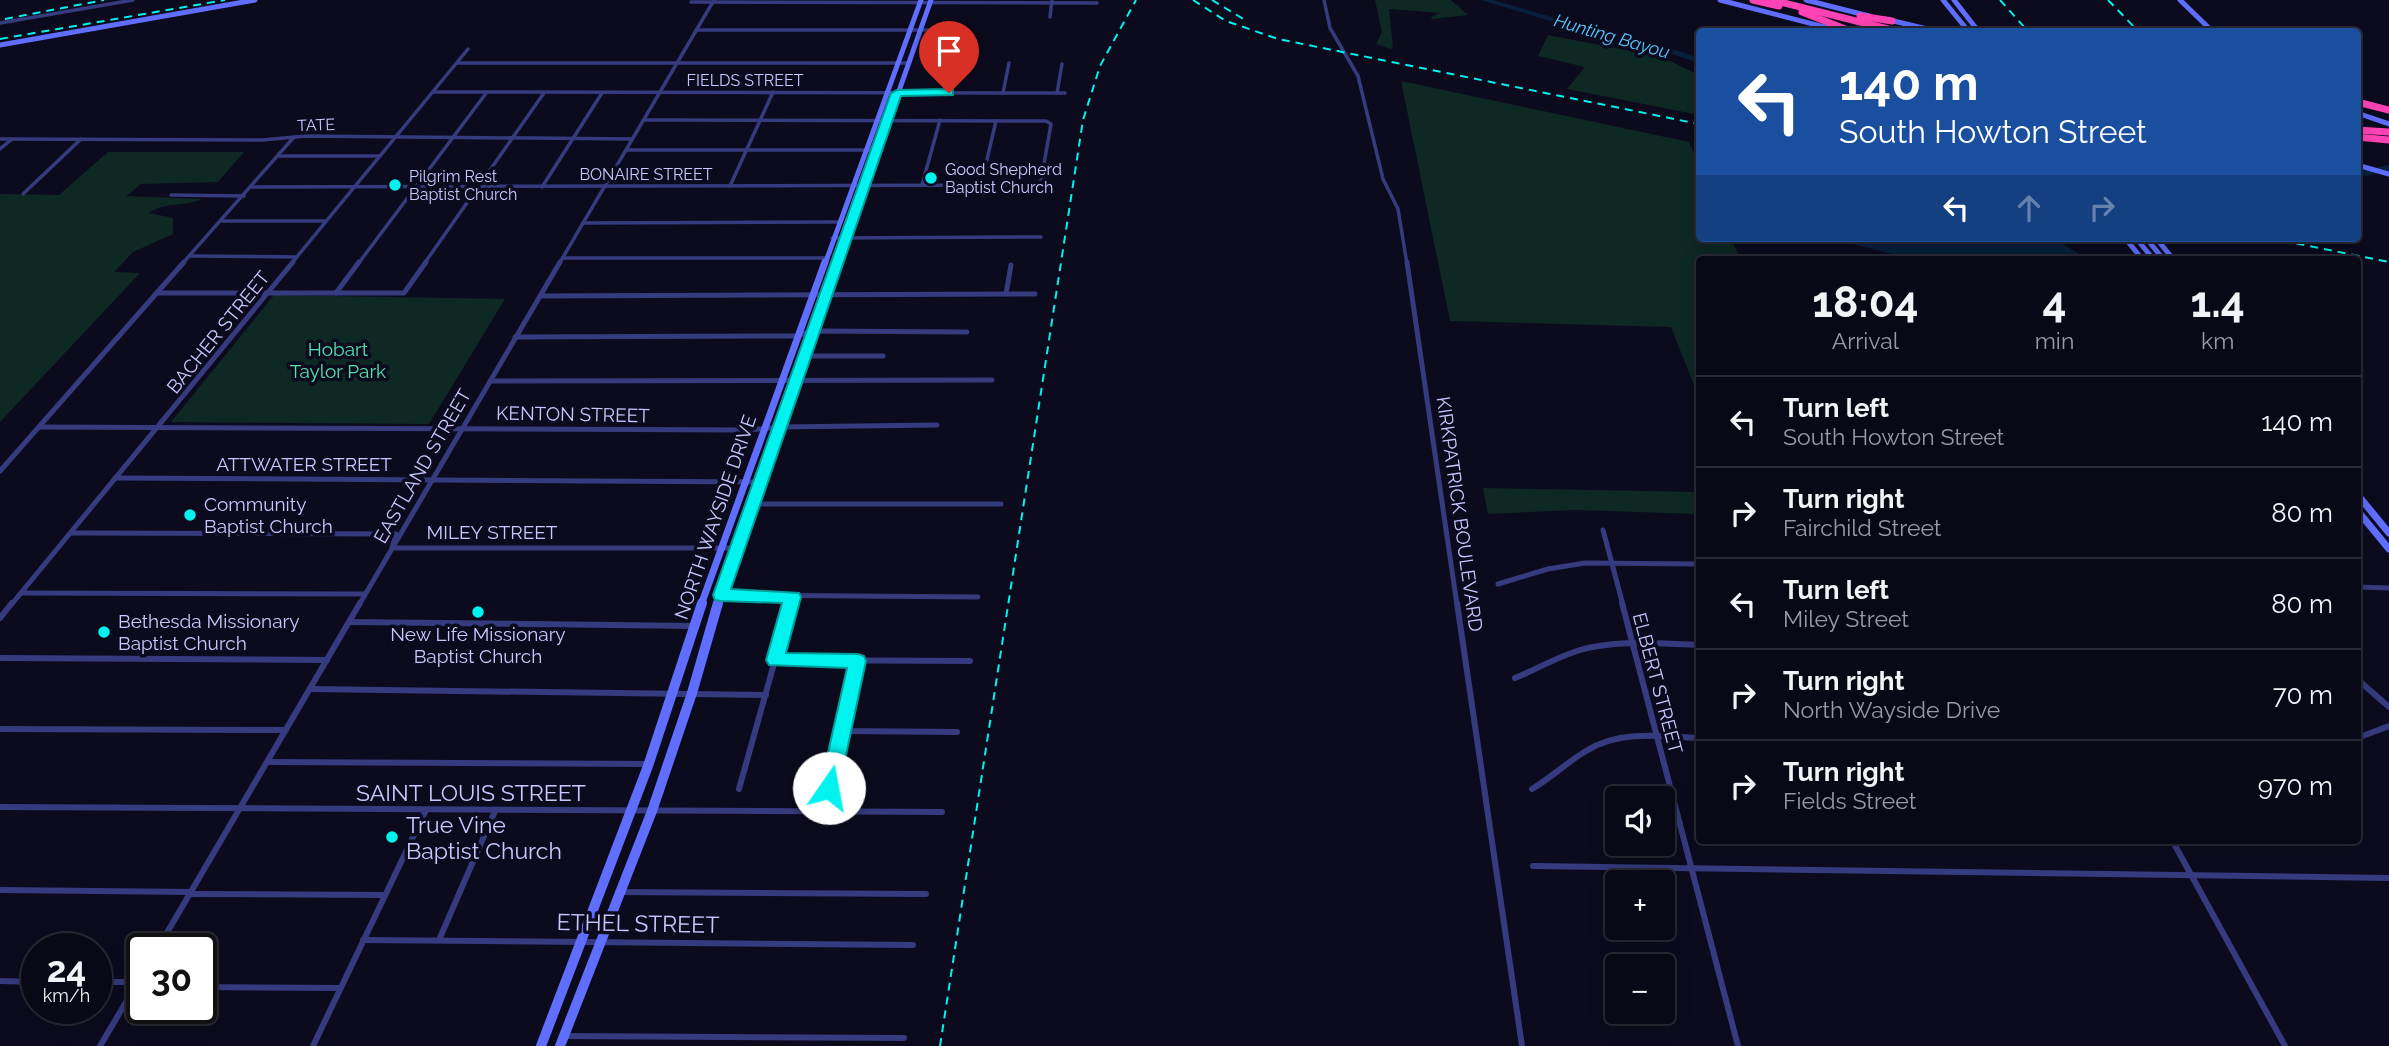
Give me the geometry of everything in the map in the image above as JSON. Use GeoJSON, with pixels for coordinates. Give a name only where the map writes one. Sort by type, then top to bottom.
{"type":"FeatureCollection","features":[{"type":"Feature","properties":{"kind":"highway"},"geometry":{"type":"LineString","coordinates":[[1753,0],[1863,28]]}},
{"type":"Feature","properties":{"kind":"highway"},"geometry":{"type":"LineString","coordinates":[[1772,0],[1884,28]]}},
{"type":"Feature","properties":{"kind":"highway"},"geometry":{"type":"LineString","coordinates":[[1784,3],[1892,21]]}},
{"type":"Feature","properties":{"kind":"highway"},"geometry":{"type":"LineString","coordinates":[[1802,12],[1843,28]]}},
{"type":"Feature","properties":{"kind":"highway"},"geometry":{"type":"LineString","coordinates":[[2361,103],[2389,110]]}},
{"type":"Feature","properties":{"kind":"highway"},"geometry":{"type":"LineString","coordinates":[[2361,130],[2389,132]]}},
{"type":"Feature","properties":{"kind":"highway"},"geometry":{"type":"LineString","coordinates":[[2361,138],[2389,141]]}},
{"type":"Feature","properties":{"kind":"highway"},"geometry":{"type":"LineString","coordinates":[[2361,143],[2389,141]]}},
{"type":"Feature","properties":{"kind":"main road"},"geometry":{"type":"LineString","coordinates":[[0,45],[255,0]]}},
{"type":"Feature","properties":{"kind":"main road"},"geometry":{"type":"LineString","coordinates":[[1720,0],[1828,28]]}},
{"type":"Feature","properties":{"kind":"main road"},"geometry":{"type":"LineString","coordinates":[[1806,0],[1923,28]]}},
{"type":"Feature","properties":{"kind":"main road"},"geometry":{"type":"LineString","coordinates":[[1943,0],[1966,28]]}},
{"type":"Feature","properties":{"kind":"main road"},"geometry":{"type":"LineString","coordinates":[[1954,0],[1976,28]]}},
{"type":"Feature","properties":{"kind":"main road"},"geometry":{"type":"LineString","coordinates":[[2180,0],[2209,28]]}},
{"type":"Feature","properties":{"kind":"main road","name":"NORTH WAYSIDE DRIVE"},"geometry":{"type":"LineString","coordinates":[[541,1046],[633,810],[674,693],[704,595],[920,1]]}},
{"type":"Feature","properties":{"kind":"main road","name":"NORTH WAYSIDE DRIVE"},"geometry":{"type":"LineString","coordinates":[[562,1041],[618,892],[652,811],[737,548],[931,1]]}},
{"type":"Feature","properties":{"kind":"main road"},"geometry":{"type":"LineString","coordinates":[[2361,114],[2388,123]]}},
{"type":"Feature","properties":{"kind":"main road"},"geometry":{"type":"LineString","coordinates":[[2361,165],[2389,174]]}},
{"type":"Feature","properties":{"kind":"main road"},"geometry":{"type":"LineString","coordinates":[[2128,242],[2140,256]]}},
{"type":"Feature","properties":{"kind":"main road"},"geometry":{"type":"LineString","coordinates":[[2139,242],[2151,256]]}},
{"type":"Feature","properties":{"kind":"main road"},"geometry":{"type":"LineString","coordinates":[[2149,242],[2161,256]]}},
{"type":"Feature","properties":{"kind":"main road"},"geometry":{"type":"LineString","coordinates":[[2159,242],[2171,256]]}},
{"type":"Feature","properties":{"kind":"main road"},"geometry":{"type":"LineString","coordinates":[[2361,499],[2389,533]]}},
{"type":"Feature","properties":{"kind":"main road"},"geometry":{"type":"LineString","coordinates":[[2361,515],[2389,549]]}},
{"type":"Feature","properties":{"kind":"main road"},"geometry":{"type":"LineString","coordinates":[[704,595],[721,595]]}},
{"type":"Feature","properties":{"kind":"street"},"geometry":{"type":"LineString","coordinates":[[0,23],[133,0]]}},
{"type":"Feature","properties":{"kind":"street","name":"KIRKPATRICK BOULEVARD"},"geometry":{"type":"LineString","coordinates":[[1324,0],[1330,28],[1358,76],[1383,179],[1398,209],[1401,223],[1522,1046]]}},
{"type":"Feature","properties":{"kind":"street","name":"EASTLAND STREET"},"geometry":{"type":"LineString","coordinates":[[167,933],[713,1]]}},
{"type":"Feature","properties":{"kind":"street"},"geometry":{"type":"LineString","coordinates":[[1050,17],[1052,1]]}},
{"type":"Feature","properties":{"kind":"street"},"geometry":{"type":"LineString","coordinates":[[691,2],[1097,3]]}},
{"type":"Feature","properties":{"kind":"street"},"geometry":{"type":"LineString","coordinates":[[696,30],[949,30]]}},
{"type":"Feature","properties":{"kind":"street","name":"BACHER STREET"},"geometry":{"type":"LineString","coordinates":[[0,618],[468,49]]}},
{"type":"Feature","properties":{"kind":"street"},"geometry":{"type":"LineString","coordinates":[[949,93],[958,60]]}},
{"type":"Feature","properties":{"kind":"street"},"geometry":{"type":"LineString","coordinates":[[457,63],[907,63]]}},
{"type":"Feature","properties":{"kind":"street"},"geometry":{"type":"LineString","coordinates":[[1003,93],[1009,64]]}},
{"type":"Feature","properties":{"kind":"street"},"geometry":{"type":"LineString","coordinates":[[1062,64],[1057,93],[1065,93]]}},
{"type":"Feature","properties":{"kind":"street","name":"FIELDS STREET"},"geometry":{"type":"LineString","coordinates":[[433,92],[1057,93]]}},
{"type":"Feature","properties":{"kind":"street"},"geometry":{"type":"LineString","coordinates":[[336,293],[487,92]]}},
{"type":"Feature","properties":{"kind":"street"},"geometry":{"type":"LineString","coordinates":[[730,186],[774,92]]}},
{"type":"Feature","properties":{"kind":"street"},"geometry":{"type":"LineString","coordinates":[[158,293],[404,293],[544,93]]}},
{"type":"Feature","properties":{"kind":"street"},"geometry":{"type":"LineString","coordinates":[[542,187],[602,93]]}},
{"type":"Feature","properties":{"kind":"street"},"geometry":{"type":"LineString","coordinates":[[644,120],[996,121],[981,185]]}},
{"type":"Feature","properties":{"kind":"street"},"geometry":{"type":"LineString","coordinates":[[922,185],[940,120]]}},
{"type":"Feature","properties":{"kind":"street","name":"BONAIRE STREET"},"geometry":{"type":"LineString","coordinates":[[252,187],[1039,184],[1050,122],[996,121]]}},
{"type":"Feature","properties":{"kind":"street"},"geometry":{"type":"LineString","coordinates":[[0,471],[295,138]]}},
{"type":"Feature","properties":{"kind":"street","name":"TATE"},"geometry":{"type":"LineString","coordinates":[[0,139],[632,139]]}},
{"type":"Feature","properties":{"kind":"street"},"geometry":{"type":"LineString","coordinates":[[0,149],[12,139]]}},
{"type":"Feature","properties":{"kind":"street"},"geometry":{"type":"LineString","coordinates":[[23,194],[81,139]]}},
{"type":"Feature","properties":{"kind":"street"},"geometry":{"type":"LineString","coordinates":[[626,150],[877,150]]}},
{"type":"Feature","properties":{"kind":"street","name":"TATE"},"geometry":{"type":"LineString","coordinates":[[279,156],[380,156]]}},
{"type":"Feature","properties":{"kind":"street"},"geometry":{"type":"LineString","coordinates":[[171,195],[244,196]]}},
{"type":"Feature","properties":{"kind":"street"},"geometry":{"type":"LineString","coordinates":[[222,221],[326,221]]}},
{"type":"Feature","properties":{"kind":"street"},"geometry":{"type":"LineString","coordinates":[[583,223],[838,222]]}},
{"type":"Feature","properties":{"kind":"street"},"geometry":{"type":"LineString","coordinates":[[832,238],[1041,237]]}},
{"type":"Feature","properties":{"kind":"street"},"geometry":{"type":"LineString","coordinates":[[190,256],[297,257]]}},
{"type":"Feature","properties":{"kind":"street"},"geometry":{"type":"LineString","coordinates":[[563,258],[825,258]]}},
{"type":"Feature","properties":{"kind":"street"},"geometry":{"type":"LineString","coordinates":[[1006,294],[1011,265]]}},
{"type":"Feature","properties":{"kind":"street"},"geometry":{"type":"LineString","coordinates":[[540,296],[1035,294]]}},
{"type":"Feature","properties":{"kind":"street"},"geometry":{"type":"LineString","coordinates":[[515,337],[796,336],[813,331],[967,332]]}},
{"type":"Feature","properties":{"kind":"street"},"geometry":{"type":"LineString","coordinates":[[805,356],[883,356]]}},
{"type":"Feature","properties":{"kind":"street"},"geometry":{"type":"LineString","coordinates":[[490,381],[992,380]]}},
{"type":"Feature","properties":{"kind":"street","name":"KENTON STREET"},"geometry":{"type":"LineString","coordinates":[[40,427],[763,429],[780,426],[937,425]]}},
{"type":"Feature","properties":{"kind":"street","name":"ATTWATER STREET"},"geometry":{"type":"LineString","coordinates":[[115,478],[745,482]]}},
{"type":"Feature","properties":{"kind":"street"},"geometry":{"type":"LineString","coordinates":[[745,482],[760,482]]}},
{"type":"Feature","properties":{"kind":"street"},"geometry":{"type":"LineString","coordinates":[[753,504],[1001,504]]}},
{"type":"Feature","properties":{"kind":"street","name":"ELBERT STREET"},"geometry":{"type":"LineString","coordinates":[[1603,530],[1738,1046]]}},
{"type":"Feature","properties":{"kind":"street"},"geometry":{"type":"LineString","coordinates":[[71,533],[396,534],[392,548]]}},
{"type":"Feature","properties":{"kind":"street","name":"MILEY STREET"},"geometry":{"type":"LineString","coordinates":[[392,548],[737,548]]}},
{"type":"Feature","properties":{"kind":"street"},"geometry":{"type":"LineString","coordinates":[[1498,584],[1548,569],[1585,563],[1696,564]]}},
{"type":"Feature","properties":{"kind":"street"},"geometry":{"type":"LineString","coordinates":[[2361,587],[2389,588]]}},
{"type":"Feature","properties":{"kind":"street"},"geometry":{"type":"LineString","coordinates":[[21,593],[365,594]]}},
{"type":"Feature","properties":{"kind":"street"},"geometry":{"type":"LineString","coordinates":[[721,595],[978,597]]}},
{"type":"Feature","properties":{"kind":"street"},"geometry":{"type":"LineString","coordinates":[[739,789],[793,597]]}},
{"type":"Feature","properties":{"kind":"street"},"geometry":{"type":"LineString","coordinates":[[350,622],[695,626]]}},
{"type":"Feature","properties":{"kind":"street"},"geometry":{"type":"LineString","coordinates":[[1515,678],[1561,656],[1583,649],[1631,645],[1696,645]]}},
{"type":"Feature","properties":{"kind":"street"},"geometry":{"type":"LineString","coordinates":[[0,658],[327,660]]}},
{"type":"Feature","properties":{"kind":"street"},"geometry":{"type":"LineString","coordinates":[[775,660],[970,661]]}},
{"type":"Feature","properties":{"kind":"street"},"geometry":{"type":"LineString","coordinates":[[829,788],[858,661]]}},
{"type":"Feature","properties":{"kind":"street"},"geometry":{"type":"LineString","coordinates":[[2361,682],[2389,707]]}},
{"type":"Feature","properties":{"kind":"street"},"geometry":{"type":"LineString","coordinates":[[310,689],[766,695]]}},
{"type":"Feature","properties":{"kind":"street"},"geometry":{"type":"LineString","coordinates":[[2361,736],[2389,726]]}},
{"type":"Feature","properties":{"kind":"street"},"geometry":{"type":"LineString","coordinates":[[0,729],[286,730]]}},
{"type":"Feature","properties":{"kind":"street"},"geometry":{"type":"LineString","coordinates":[[841,731],[957,732]]}},
{"type":"Feature","properties":{"kind":"street"},"geometry":{"type":"LineString","coordinates":[[1532,789],[1551,780],[1575,758],[1595,746],[1623,737],[1696,738]]}},
{"type":"Feature","properties":{"kind":"street"},"geometry":{"type":"LineString","coordinates":[[268,761],[649,764]]}},
{"type":"Feature","properties":{"kind":"street","name":"SAINT LOUIS STREET"},"geometry":{"type":"LineString","coordinates":[[0,807],[943,812]]}},
{"type":"Feature","properties":{"kind":"street"},"geometry":{"type":"LineString","coordinates":[[313,1046],[426,810]]}},
{"type":"Feature","properties":{"kind":"street"},"geometry":{"type":"LineString","coordinates":[[439,940],[495,811]]}},
{"type":"Feature","properties":{"kind":"street"},"geometry":{"type":"LineString","coordinates":[[2174,844],[2285,1046]]}},
{"type":"Feature","properties":{"kind":"street"},"geometry":{"type":"LineString","coordinates":[[1533,866],[2389,878]]}},
{"type":"Feature","properties":{"kind":"street"},"geometry":{"type":"LineString","coordinates":[[0,890],[385,895]]}},
{"type":"Feature","properties":{"kind":"street"},"geometry":{"type":"LineString","coordinates":[[618,892],[926,894]]}},
{"type":"Feature","properties":{"kind":"street","name":"ETHEL STREET"},"geometry":{"type":"LineString","coordinates":[[363,940],[913,945]]}},
{"type":"Feature","properties":{"kind":"street"},"geometry":{"type":"LineString","coordinates":[[0,981],[21,982]]}},
{"type":"Feature","properties":{"kind":"street"},"geometry":{"type":"LineString","coordinates":[[217,987],[340,988]]}},
{"type":"Feature","properties":{"kind":"street"},"geometry":{"type":"LineString","coordinates":[[100,1046],[126,1004]]}},
{"type":"Feature","properties":{"kind":"street"},"geometry":{"type":"LineString","coordinates":[[562,1041],[904,1038]]}},
{"type":"Feature","properties":{"kind":"green space"},"geometry":{"type":"Polygon","coordinates":[[[1375,0],[1451,0],[1468,15],[1432,19],[1431,17],[1441,13],[1389,9],[1391,49],[1376,44],[1382,32],[1375,0]]]}},
{"type":"Feature","properties":{"kind":"green space"},"geometry":{"type":"Polygon","coordinates":[[[1548,35],[1662,57],[1696,74],[1696,114],[1567,89],[1585,67],[1538,56],[1548,35]]]}},
{"type":"Feature","properties":{"kind":"green space"},"geometry":{"type":"Polygon","coordinates":[[[1401,81],[1689,142],[1696,158],[1696,242],[1733,242],[1739,256],[1696,256],[1696,390],[1671,327],[1450,321],[1401,81]]]}},
{"type":"Feature","properties":{"kind":"green space"},"geometry":{"type":"Polygon","coordinates":[[[108,152],[244,152],[218,182],[141,184],[126,196],[202,199],[161,207],[149,213],[173,218],[173,234],[133,252],[114,272],[140,273],[0,422],[0,194],[59,195],[108,152]]]}},
{"type":"Feature","properties":{"kind":"green space","name":"Hobart Taylor Park"},"geometry":{"type":"Polygon","coordinates":[[[274,295],[505,299],[429,424],[171,422],[274,295]]]}},
{"type":"Feature","properties":{"kind":"green space"},"geometry":{"type":"Polygon","coordinates":[[[1483,488],[1696,492],[1696,514],[1575,510],[1488,514],[1483,488]]]}},
{"type":"Feature","properties":{"kind":"water"},"geometry":{"type":"Polygon","coordinates":[[[1844,242],[2056,242],[2083,256],[1901,256],[1844,242]]]}},
{"type":"Feature","properties":{"kind":"waterway","name":"Hunting Bayou"},"geometry":{"type":"LineString","coordinates":[[1485,0],[1620,39],[1659,47],[1696,60]]}},
{"type":"Feature","properties":{"kind":"waterway","name":"Hunting Bayou"},"geometry":{"type":"LineString","coordinates":[[2361,174],[2389,168]]}},
{"type":"Feature","properties":{"kind":"railway"},"geometry":{"type":"LineString","coordinates":[[5,19],[104,0]]}},
{"type":"Feature","properties":{"kind":"railway"},"geometry":{"type":"LineString","coordinates":[[0,39],[225,0]]}},
{"type":"Feature","properties":{"kind":"railway"},"geometry":{"type":"LineString","coordinates":[[940,1046],[1083,120],[1100,66],[1136,0]]}},
{"type":"Feature","properties":{"kind":"railway"},"geometry":{"type":"LineString","coordinates":[[1193,0],[1226,21],[1278,39],[1696,123]]}},
{"type":"Feature","properties":{"kind":"railway"},"geometry":{"type":"LineString","coordinates":[[1212,0],[1245,20]]}},
{"type":"Feature","properties":{"kind":"railway"},"geometry":{"type":"LineString","coordinates":[[2000,0],[2025,28]]}},
{"type":"Feature","properties":{"kind":"railway"},"geometry":{"type":"LineString","coordinates":[[2108,0],[2135,28]]}},
{"type":"Feature","properties":{"kind":"railway"},"geometry":{"type":"LineString","coordinates":[[2289,242],[2359,256]]}},
{"type":"Feature","properties":{"kind":"railway"},"geometry":{"type":"LineString","coordinates":[[2361,256],[2389,262]]}},
{"type":"Feature","properties":{"kind":"place","name":"Good Shepherd Baptist Church"},"geometry":{"type":"Point","coordinates":[931,178]}},
{"type":"Feature","properties":{"kind":"place","name":"Pilgrim Rest Baptist Church"},"geometry":{"type":"Point","coordinates":[395,185]}},
{"type":"Feature","properties":{"kind":"place","name":"Community Baptist Church"},"geometry":{"type":"Point","coordinates":[190,515]}},
{"type":"Feature","properties":{"kind":"place","name":"New Life Missionary Baptist Church"},"geometry":{"type":"Point","coordinates":[478,612]}},
{"type":"Feature","properties":{"kind":"place","name":"Bethesda Missionary Baptist Church"},"geometry":{"type":"Point","coordinates":[104,632]}},
{"type":"Feature","properties":{"kind":"place","name":"True Vine Baptist Church"},"geometry":{"type":"Point","coordinates":[392,837]}},
{"type":"Feature","properties":{"kind":"route"},"geometry":{"type":"LineString","coordinates":[[829,788],[858,661],[775,660],[793,597],[721,595],[897,93],[949,93]]}}]}
